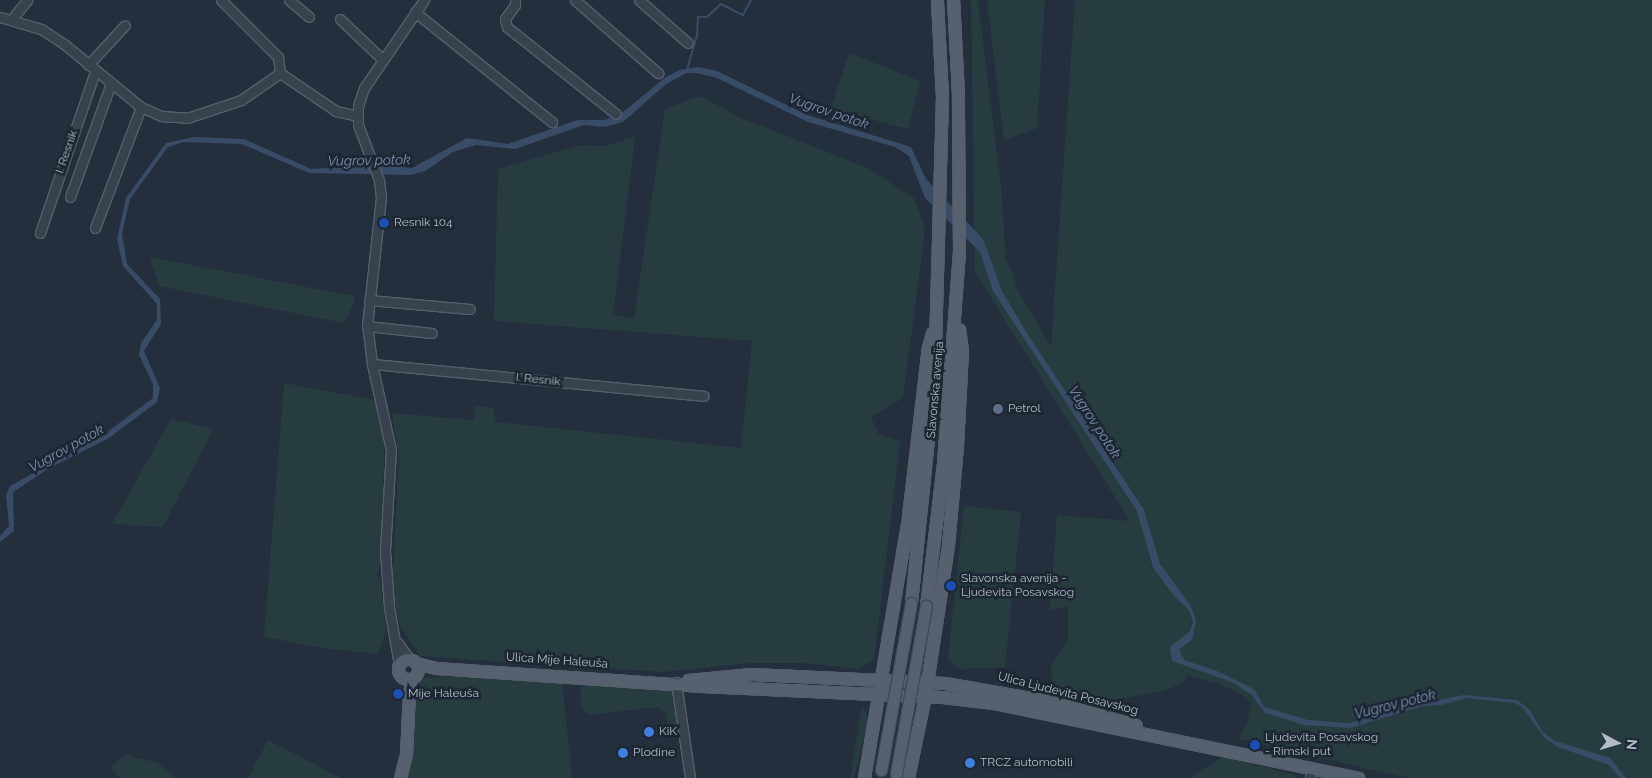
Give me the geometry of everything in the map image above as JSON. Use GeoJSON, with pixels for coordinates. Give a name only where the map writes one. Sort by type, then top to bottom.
{"type":"FeatureCollection","features":[{"type":"Feature","properties":{"kind":"main road","name":"Slavonska avenija"},"geometry":{"type":"LineString","coordinates":[[880,774],[911,603],[928,457],[937,320],[940,164],[937,0]]}},
{"type":"Feature","properties":{"kind":"main road","name":"Slavonska avenija"},"geometry":{"type":"LineString","coordinates":[[895,776],[926,606],[956,316],[960,191],[953,0]]}},
{"type":"Feature","properties":{"kind":"main road"},"geometry":{"type":"LineString","coordinates":[[908,778],[925,696],[948,545],[957,446],[962,350],[956,316]]}},
{"type":"Feature","properties":{"kind":"main road"},"geometry":{"type":"LineString","coordinates":[[864,778],[883,681],[907,525],[928,347],[937,320]]}},
{"type":"Feature","properties":{"kind":"main road"},"geometry":{"type":"LineString","coordinates":[[406,665],[415,677]]}},
{"type":"Feature","properties":{"kind":"main road"},"geometry":{"type":"LineString","coordinates":[[406,665],[407,680],[415,677]]}},
{"type":"Feature","properties":{"kind":"main road"},"geometry":{"type":"LineString","coordinates":[[406,665],[408,718]]}},
{"type":"Feature","properties":{"kind":"main road","name":"Ulica Mije Haleuša"},"geometry":{"type":"LineString","coordinates":[[406,665],[880,694]]}},
{"type":"Feature","properties":{"kind":"main road","name":"Ulica Mije Haleuša"},"geometry":{"type":"LineString","coordinates":[[415,677],[436,668]]}},
{"type":"Feature","properties":{"kind":"main road","name":"Ulica Mije Haleuša"},"geometry":{"type":"LineString","coordinates":[[676,682],[742,674],[883,681]]}},
{"type":"Feature","properties":{"kind":"main road"},"geometry":{"type":"LineString","coordinates":[[400,778],[406,754],[409,692],[415,677]]}},
{"type":"Feature","properties":{"kind":"main road","name":"Ulica Ljudevita Posavskog"},"geometry":{"type":"LineString","coordinates":[[883,681],[927,682],[999,690],[1144,727],[1170,738]]}},
{"type":"Feature","properties":{"kind":"main road","name":"Ulica Ljudevita Posavskog"},"geometry":{"type":"LineString","coordinates":[[880,694],[925,696],[994,703],[1170,738],[1310,773],[1358,778]]}},
{"type":"Feature","properties":{"kind":"street"},"geometry":{"type":"LineString","coordinates":[[11,20],[27,0]]}},
{"type":"Feature","properties":{"kind":"street"},"geometry":{"type":"LineString","coordinates":[[221,0],[278,57],[280,73],[336,111],[358,116]]}},
{"type":"Feature","properties":{"kind":"street"},"geometry":{"type":"LineString","coordinates":[[289,0],[309,17]]}},
{"type":"Feature","properties":{"kind":"street"},"geometry":{"type":"LineString","coordinates":[[515,0],[515,6],[506,19],[506,26],[616,114]]}},
{"type":"Feature","properties":{"kind":"street"},"geometry":{"type":"LineString","coordinates":[[576,0],[658,73]]}},
{"type":"Feature","properties":{"kind":"street"},"geometry":{"type":"LineString","coordinates":[[639,0],[688,43]]}},
{"type":"Feature","properties":{"kind":"street"},"geometry":{"type":"LineString","coordinates":[[406,665],[391,626],[385,543],[392,450],[372,364],[367,326],[380,213],[379,180],[358,116],[364,88],[422,1]]}},
{"type":"Feature","properties":{"kind":"street"},"geometry":{"type":"LineString","coordinates":[[415,12],[552,122]]}},
{"type":"Feature","properties":{"kind":"street"},"geometry":{"type":"LineString","coordinates":[[0,17],[41,29],[141,107],[155,114],[187,118],[241,100],[280,73]]}},
{"type":"Feature","properties":{"kind":"street"},"geometry":{"type":"LineString","coordinates":[[340,19],[383,60]]}},
{"type":"Feature","properties":{"kind":"street","name":"I. Resnik"},"geometry":{"type":"LineString","coordinates":[[40,233],[92,68],[125,25]]}},
{"type":"Feature","properties":{"kind":"street","name":"I. Resnik"},"geometry":{"type":"LineString","coordinates":[[70,197],[111,84]]}},
{"type":"Feature","properties":{"kind":"street"},"geometry":{"type":"LineString","coordinates":[[95,228],[141,107]]}},
{"type":"Feature","properties":{"kind":"street"},"geometry":{"type":"LineString","coordinates":[[369,300],[470,310]]}},
{"type":"Feature","properties":{"kind":"street"},"geometry":{"type":"LineString","coordinates":[[367,326],[432,333]]}},
{"type":"Feature","properties":{"kind":"street","name":"I. Resnik"},"geometry":{"type":"LineString","coordinates":[[372,364],[703,396]]}},
{"type":"Feature","properties":{"kind":"street"},"geometry":{"type":"LineString","coordinates":[[676,682],[690,778]]}},
{"type":"Feature","properties":{"kind":"green space"},"geometry":{"type":"Polygon","coordinates":[[[971,0],[978,0],[1001,187],[1006,260],[1014,274],[1016,287],[1051,347],[1075,0],[1652,0],[1652,778],[1408,778],[1239,739],[1248,722],[1251,702],[1243,695],[1220,684],[1186,675],[1185,682],[1164,691],[1108,701],[1052,685],[1051,666],[1068,639],[1068,606],[1050,610],[1057,515],[1130,521],[975,272],[971,0]]]}},
{"type":"Feature","properties":{"kind":"green space"},"geometry":{"type":"Polygon","coordinates":[[[987,0],[1045,0],[1037,128],[1004,140],[987,0]]]}},
{"type":"Feature","properties":{"kind":"green space"},"geometry":{"type":"Polygon","coordinates":[[[849,53],[920,81],[908,129],[831,109],[849,53]]]}},
{"type":"Feature","properties":{"kind":"green space"},"geometry":{"type":"Polygon","coordinates":[[[700,96],[739,117],[868,168],[915,199],[925,230],[903,398],[871,417],[878,434],[900,442],[874,660],[857,669],[805,663],[750,663],[662,672],[420,656],[400,626],[392,588],[399,457],[392,413],[474,420],[475,406],[494,408],[495,422],[741,448],[752,341],[494,321],[498,169],[581,145],[604,146],[635,137],[613,314],[634,319],[665,109],[700,96]]]}},
{"type":"Feature","properties":{"kind":"green space"},"geometry":{"type":"Polygon","coordinates":[[[150,257],[354,296],[354,303],[344,323],[159,286],[150,257]]]}},
{"type":"Feature","properties":{"kind":"green space"},"geometry":{"type":"Polygon","coordinates":[[[284,383],[374,400],[385,437],[380,568],[376,576],[380,577],[386,630],[378,654],[323,648],[264,637],[284,383]]]}},
{"type":"Feature","properties":{"kind":"green space"},"geometry":{"type":"Polygon","coordinates":[[[171,419],[213,429],[163,527],[112,524],[171,419]]]}},
{"type":"Feature","properties":{"kind":"green space"},"geometry":{"type":"Polygon","coordinates":[[[964,506],[1021,512],[1005,667],[958,669],[948,658],[964,506]]]}},
{"type":"Feature","properties":{"kind":"green space"},"geometry":{"type":"Polygon","coordinates":[[[474,676],[562,682],[572,777],[575,778],[406,778],[412,758],[413,694],[417,685],[424,678],[474,676]]]}},
{"type":"Feature","properties":{"kind":"green space"},"geometry":{"type":"Polygon","coordinates":[[[584,683],[671,691],[679,734],[669,733],[665,713],[658,707],[589,715],[582,709],[580,692],[584,683]]]}},
{"type":"Feature","properties":{"kind":"green space"},"geometry":{"type":"Polygon","coordinates":[[[862,706],[867,714],[867,724],[854,778],[850,778],[862,706]]]}},
{"type":"Feature","properties":{"kind":"green space"},"geometry":{"type":"Polygon","coordinates":[[[268,740],[341,778],[248,778],[268,740]]]}},
{"type":"Feature","properties":{"kind":"green space"},"geometry":{"type":"Polygon","coordinates":[[[131,753],[134,758],[157,762],[175,778],[120,778],[111,768],[122,756],[131,753]]]}},
{"type":"Feature","properties":{"kind":"green space"},"geometry":{"type":"Polygon","coordinates":[[[1223,757],[1292,774],[1298,778],[1188,778],[1223,757]]]}},
{"type":"Feature","properties":{"kind":"water"},"geometry":{"type":"Polygon","coordinates":[[[698,67],[717,71],[807,115],[911,147],[926,179],[983,239],[1002,291],[1025,330],[1144,510],[1160,564],[1191,606],[1196,620],[1192,640],[1179,649],[1184,660],[1217,671],[1254,689],[1264,707],[1308,720],[1349,723],[1422,703],[1464,695],[1517,700],[1529,709],[1542,731],[1555,741],[1610,758],[1626,778],[1620,778],[1609,765],[1558,747],[1545,738],[1522,707],[1515,703],[1466,698],[1441,705],[1423,706],[1350,728],[1304,725],[1265,713],[1252,695],[1232,682],[1172,661],[1170,647],[1190,631],[1193,622],[1189,610],[1173,595],[1153,567],[1137,511],[993,291],[980,252],[925,198],[909,156],[895,147],[808,122],[717,78],[697,73],[686,73],[665,85],[623,122],[605,127],[584,125],[515,149],[476,145],[453,152],[425,171],[410,175],[309,173],[242,144],[183,142],[168,147],[130,199],[122,234],[127,264],[160,299],[161,324],[144,351],[160,388],[157,402],[109,438],[48,469],[13,492],[14,531],[0,542],[0,536],[9,526],[6,495],[10,486],[102,436],[153,398],[153,384],[139,355],[141,343],[157,320],[157,304],[123,266],[117,239],[126,198],[166,143],[194,137],[244,139],[311,169],[383,165],[412,168],[467,138],[508,144],[577,120],[603,120],[618,116],[666,77],[680,70],[698,67]]]}},
{"type":"Feature","properties":{"kind":"waterway"},"geometry":{"type":"LineString","coordinates":[[687,70],[697,36],[698,17],[707,17],[721,4],[743,15],[751,0]]}},
{"type":"Feature","properties":{"kind":"place","name":"Resnik 104"},"geometry":{"type":"Point","coordinates":[384,223]}},
{"type":"Feature","properties":{"kind":"place","name":"Petrol"},"geometry":{"type":"Point","coordinates":[998,409]}},
{"type":"Feature","properties":{"kind":"place","name":"Slavonska avenija - Ljudevita Posavskog"},"geometry":{"type":"Point","coordinates":[951,586]}},
{"type":"Feature","properties":{"kind":"place","name":"Mije Haleuša"},"geometry":{"type":"Point","coordinates":[398,694]}},
{"type":"Feature","properties":{"kind":"place","name":"KiK"},"geometry":{"type":"Point","coordinates":[649,732]}},
{"type":"Feature","properties":{"kind":"place","name":"Ljudevita Posavskog - Rimski put"},"geometry":{"type":"Point","coordinates":[1255,745]}},
{"type":"Feature","properties":{"kind":"place","name":"Plodine"},"geometry":{"type":"Point","coordinates":[623,753]}},
{"type":"Feature","properties":{"kind":"place","name":"TRCZ automobili"},"geometry":{"type":"Point","coordinates":[970,763]}},
{"type":"Feature","properties":{"kind":"water label","name":"Vugrov potok"},"geometry":{"type":"Point","coordinates":[829,111]}},
{"type":"Feature","properties":{"kind":"water label","name":"Vugrov potok"},"geometry":{"type":"Point","coordinates":[369,160]}},
{"type":"Feature","properties":{"kind":"water label","name":"Vugrov potok"},"geometry":{"type":"Point","coordinates":[1095,422]}},
{"type":"Feature","properties":{"kind":"water label","name":"Vugrov potok"},"geometry":{"type":"Point","coordinates":[66,448]}},
{"type":"Feature","properties":{"kind":"water label","name":"Vugrov potok"},"geometry":{"type":"Point","coordinates":[1395,704]}}]}
